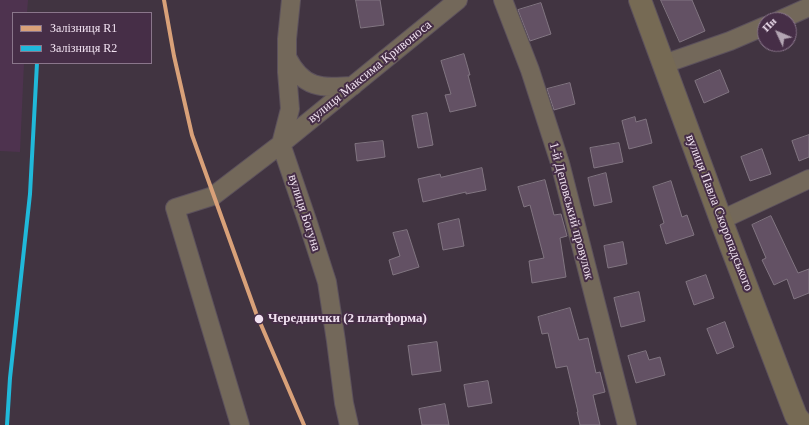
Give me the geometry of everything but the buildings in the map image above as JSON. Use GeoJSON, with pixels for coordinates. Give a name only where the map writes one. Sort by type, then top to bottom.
{"type":"FeatureCollection","features":[{"type":"Feature","properties":{"kind":"street"},"geometry":{"type":"LineString","coordinates":[[281,144],[290,109],[287,57],[291,0]]}},
{"type":"Feature","properties":{"kind":"street","name":"вулиця Максима Кривоноса"},"geometry":{"type":"LineString","coordinates":[[240,425],[175,208],[213,196],[281,144],[458,0]]}},
{"type":"Feature","properties":{"kind":"street","name":"1-й Деповський провулок"},"geometry":{"type":"LineString","coordinates":[[503,0],[530,70],[560,163],[627,425]]}},
{"type":"Feature","properties":{"kind":"street","name":"вулиця Павла Скоропадського"},"geometry":{"type":"LineString","coordinates":[[640,0],[721,220],[796,416],[803,425]]}},
{"type":"Feature","properties":{"kind":"street"},"geometry":{"type":"LineString","coordinates":[[797,12],[809,7]]}},
{"type":"Feature","properties":{"kind":"street"},"geometry":{"type":"LineString","coordinates":[[664,64],[730,41],[757,29]]}},
{"type":"Feature","properties":{"kind":"street"},"geometry":{"type":"LineString","coordinates":[[287,57],[296,72],[308,83]]}},
{"type":"Feature","properties":{"kind":"street"},"geometry":{"type":"LineString","coordinates":[[290,100],[294,91],[300,86],[308,83],[332,87],[353,86]]}},
{"type":"Feature","properties":{"kind":"street","name":"вулиця Богуна"},"geometry":{"type":"LineString","coordinates":[[281,144],[327,282],[344,402],[349,425]]}},
{"type":"Feature","properties":{"kind":"street"},"geometry":{"type":"LineString","coordinates":[[721,220],[809,179]]}},
{"type":"Feature","properties":{"kind":"shaded area"},"geometry":{"type":"Polygon","coordinates":[[[0,0],[28,0],[27,12],[12,12],[12,64],[24,64],[20,152],[0,151],[0,0]]]}},
{"type":"Feature","properties":{"kind":"rail line","name":"R1"},"geometry":{"type":"LineString","coordinates":[[164,0],[174,56],[192,135],[256,313],[304,425]]}},
{"type":"Feature","properties":{"kind":"rail line","name":"R2"},"geometry":{"type":"LineString","coordinates":[[7,425],[10,378],[30,194],[37,64]]}},
{"type":"Feature","properties":{"kind":"place","name":"Череднички (2 платформа)"},"geometry":{"type":"Point","coordinates":[259,319]}}]}
